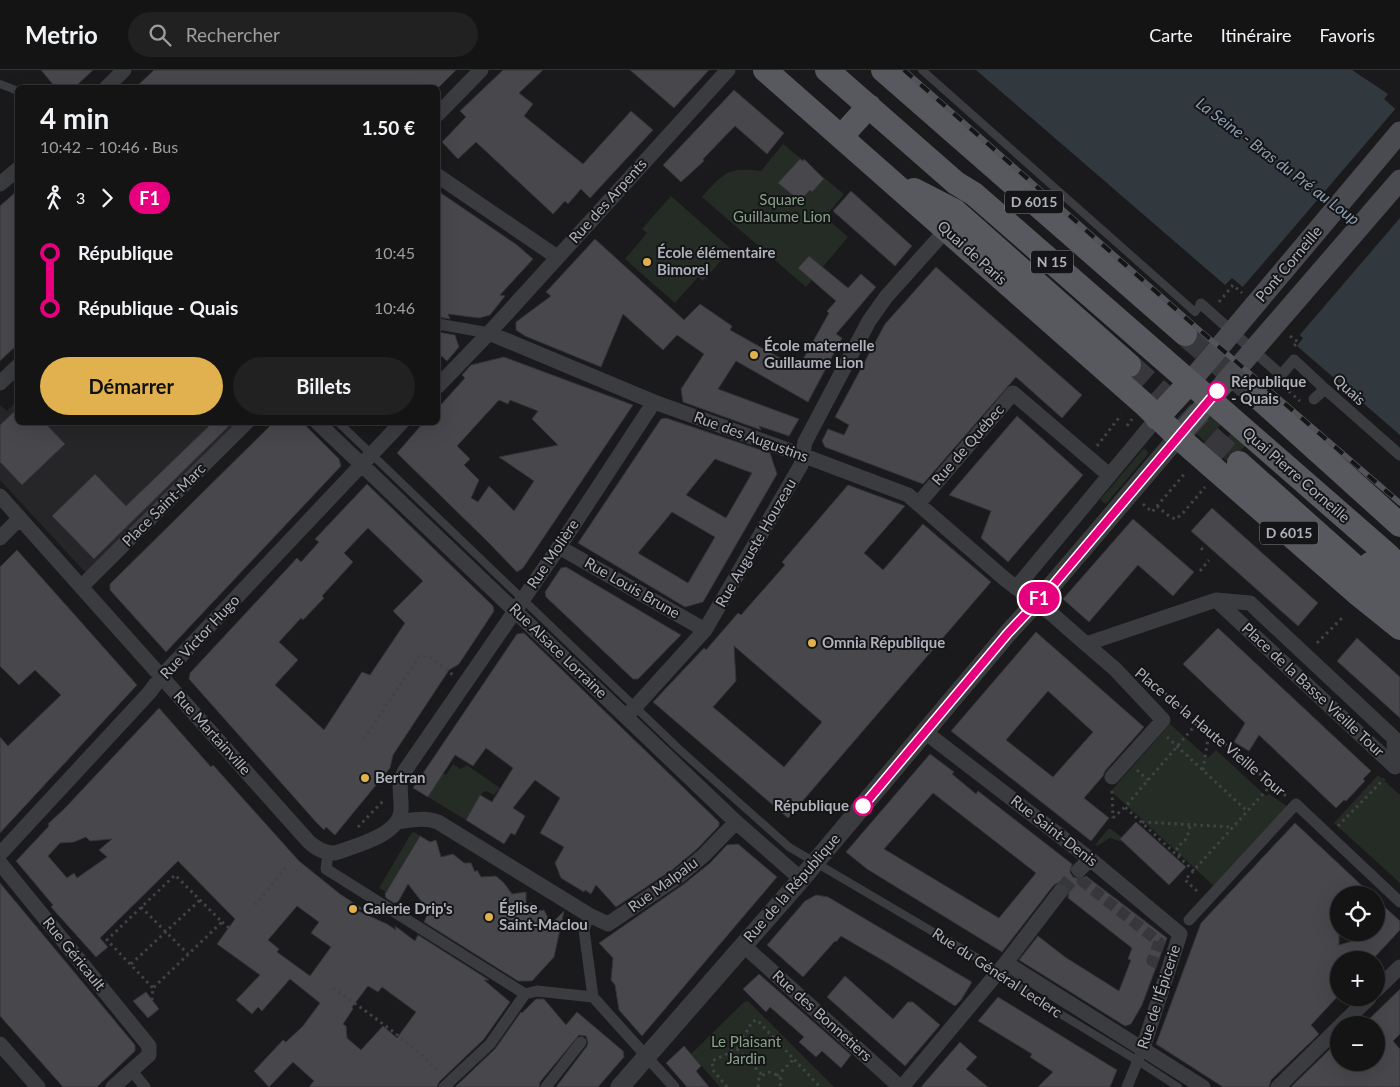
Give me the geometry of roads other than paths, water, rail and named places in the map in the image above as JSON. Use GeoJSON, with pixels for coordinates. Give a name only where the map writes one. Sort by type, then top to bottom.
{"type":"FeatureCollection","features":[{"type":"Feature","properties":{"kind":"main road","name":"Quai de Paris"},"geometry":{"type":"LineString","coordinates":[[765,70],[1178,437]]}},
{"type":"Feature","properties":{"kind":"main road","name":"D 6015"},"geometry":{"type":"LineString","coordinates":[[827,70],[956,183],[968,203],[1133,361],[955,211],[886,176]]}},
{"type":"Feature","properties":{"kind":"main road","name":"D 6015"},"geometry":{"type":"LineString","coordinates":[[883,70],[1185,334]]}},
{"type":"Feature","properties":{"kind":"main road"},"geometry":{"type":"LineString","coordinates":[[841,137],[869,106]]}},
{"type":"Feature","properties":{"kind":"main road","name":"Pont Corneille"},"geometry":{"type":"LineString","coordinates":[[1194,378],[1400,132]]}},
{"type":"Feature","properties":{"kind":"main road","name":"Pont Corneille"},"geometry":{"type":"LineString","coordinates":[[1178,437],[1400,180]]}},
{"type":"Feature","properties":{"kind":"main road","name":"N 15"},"geometry":{"type":"LineString","coordinates":[[956,183],[974,194],[1194,378]]}},
{"type":"Feature","properties":{"kind":"main road"},"geometry":{"type":"LineString","coordinates":[[1157,418],[1194,378]]}},
{"type":"Feature","properties":{"kind":"main road","name":"Quai Pierre Corneille"},"geometry":{"type":"LineString","coordinates":[[1194,378],[1219,389],[1390,556],[1400,568]]}},
{"type":"Feature","properties":{"kind":"main road"},"geometry":{"type":"LineString","coordinates":[[1258,397],[1400,525]]}},
{"type":"Feature","properties":{"kind":"main road","name":"D 6015"},"geometry":{"type":"LineString","coordinates":[[1178,437],[1359,595],[1400,628]]}},
{"type":"Feature","properties":{"kind":"main road","name":"D 6015"},"geometry":{"type":"LineString","coordinates":[[1400,588],[1243,459],[1370,580],[1400,616]]}},
{"type":"Feature","properties":{"kind":"street"},"geometry":{"type":"LineString","coordinates":[[440,112],[481,70]]}},
{"type":"Feature","properties":{"kind":"street","name":"Rue des Arpents"},"geometry":{"type":"LineString","coordinates":[[489,333],[728,70]]}},
{"type":"Feature","properties":{"kind":"street"},"geometry":{"type":"LineString","coordinates":[[109,85],[122,71]]}},
{"type":"Feature","properties":{"kind":"street"},"geometry":{"type":"LineString","coordinates":[[0,184],[15,172]]}},
{"type":"Feature","properties":{"kind":"street"},"geometry":{"type":"LineString","coordinates":[[440,177],[557,257]]}},
{"type":"Feature","properties":{"kind":"street","name":"Rue Auguste Houzeau"},"geometry":{"type":"LineString","coordinates":[[631,712],[705,630],[801,465],[804,442],[869,321],[886,297],[946,230]]}},
{"type":"Feature","properties":{"kind":"street","name":"Quais"},"geometry":{"type":"LineString","coordinates":[[1201,304],[1281,375],[1294,360],[1400,455]]}},
{"type":"Feature","properties":{"kind":"street","name":"Rue des Augustins"},"geometry":{"type":"LineString","coordinates":[[440,324],[489,333],[654,402],[908,495],[1016,588],[1035,602]]}},
{"type":"Feature","properties":{"kind":"street"},"geometry":{"type":"LineString","coordinates":[[440,384],[489,333]]}},
{"type":"Feature","properties":{"kind":"street"},"geometry":{"type":"LineString","coordinates":[[0,383],[15,369]]}},
{"type":"Feature","properties":{"kind":"street"},"geometry":{"type":"LineString","coordinates":[[1314,399],[1325,389]]}},
{"type":"Feature","properties":{"kind":"street","name":"Rue de Québec"},"geometry":{"type":"LineString","coordinates":[[918,504],[1013,393],[1092,453],[1109,475]]}},
{"type":"Feature","properties":{"kind":"street","name":"Rue Molière"},"geometry":{"type":"LineString","coordinates":[[397,822],[401,811],[400,779],[654,402]]}},
{"type":"Feature","properties":{"kind":"street"},"geometry":{"type":"LineString","coordinates":[[1016,588],[1157,418]]}},
{"type":"Feature","properties":{"kind":"street","name":"Place Saint-Marc"},"geometry":{"type":"LineString","coordinates":[[82,587],[244,425]]}},
{"type":"Feature","properties":{"kind":"street","name":"Rue Alsace Lorraine"},"geometry":{"type":"LineString","coordinates":[[321,425],[366,460],[519,604],[631,712],[736,822],[801,879]]}},
{"type":"Feature","properties":{"kind":"street","name":"Rue Victor Hugo"},"geometry":{"type":"LineString","coordinates":[[0,854],[149,693],[161,677],[399,425]]}},
{"type":"Feature","properties":{"kind":"street","name":"Rue de la République"},"geometry":{"type":"LineString","coordinates":[[620,1087],[801,879],[1035,602],[1054,584],[1178,437]]}},
{"type":"Feature","properties":{"kind":"street","name":"Rue Martainville"},"geometry":{"type":"LineString","coordinates":[[0,496],[309,842],[316,848],[332,853]]}},
{"type":"Feature","properties":{"kind":"street"},"geometry":{"type":"LineString","coordinates":[[0,538],[20,518]]}},
{"type":"Feature","properties":{"kind":"street","name":"Rue Louis Brune"},"geometry":{"type":"LineString","coordinates":[[558,547],[705,630]]}},
{"type":"Feature","properties":{"kind":"street","name":"Place de la Basse Vieille Tour"},"geometry":{"type":"LineString","coordinates":[[1216,600],[1397,770]]}},
{"type":"Feature","properties":{"kind":"street","name":"Place de la Basse Vieille Tour"},"geometry":{"type":"LineString","coordinates":[[1091,642],[1216,600],[1250,603],[1394,738],[1397,770]]}},
{"type":"Feature","properties":{"kind":"street","name":"Place de la Haute Vieille Tour"},"geometry":{"type":"LineString","coordinates":[[1035,602],[1091,642],[1163,720],[1112,777]]}},
{"type":"Feature","properties":{"kind":"street","name":"Rue Saint-Denis"},"geometry":{"type":"LineString","coordinates":[[925,732],[1090,859],[1180,934]]}},
{"type":"Feature","properties":{"kind":"street","name":"Place de la Haute Vieille Tour"},"geometry":{"type":"LineString","coordinates":[[1189,920],[1296,804],[1400,902]]}},
{"type":"Feature","properties":{"kind":"street"},"geometry":{"type":"LineString","coordinates":[[593,997],[531,993],[326,869],[332,853],[383,834],[391,830],[397,822],[430,819],[438,822],[589,915],[584,930],[593,997],[674,1087]]}},
{"type":"Feature","properties":{"kind":"street","name":"Rue Malpalu"},"geometry":{"type":"LineString","coordinates":[[589,915],[608,924],[678,877],[703,856],[736,822]]}},
{"type":"Feature","properties":{"kind":"street"},"geometry":{"type":"LineString","coordinates":[[1079,870],[1090,859]]}},
{"type":"Feature","properties":{"kind":"street","name":"Rue Géricault"},"geometry":{"type":"LineString","coordinates":[[0,863],[148,1046],[149,1055],[131,1070]]}},
{"type":"Feature","properties":{"kind":"street"},"geometry":{"type":"LineString","coordinates":[[901,1087],[1002,967],[1060,892]]}},
{"type":"Feature","properties":{"kind":"street","name":"Rue de l'Épicerie"},"geometry":{"type":"LineString","coordinates":[[1140,1054],[1180,934]]}},
{"type":"Feature","properties":{"kind":"street","name":"Rue des Bonnetiers"},"geometry":{"type":"LineString","coordinates":[[743,945],[901,1087]]}},
{"type":"Feature","properties":{"kind":"street","name":"Rue du Général Leclerc"},"geometry":{"type":"LineString","coordinates":[[1002,967],[1140,1054],[1203,1087]]}},
{"type":"Feature","properties":{"kind":"street"},"geometry":{"type":"LineString","coordinates":[[1385,981],[1400,967]]}},
{"type":"Feature","properties":{"kind":"street"},"geometry":{"type":"LineString","coordinates":[[447,1085],[490,1044],[531,993]]}},
{"type":"Feature","properties":{"kind":"street"},"geometry":{"type":"LineString","coordinates":[[1350,1016],[1361,1006]]}},
{"type":"Feature","properties":{"kind":"street"},"geometry":{"type":"LineString","coordinates":[[1278,1087],[1330,1036]]}},
{"type":"Feature","properties":{"kind":"street"},"geometry":{"type":"LineString","coordinates":[[546,1087],[581,1042]]}},
{"type":"Feature","properties":{"kind":"street"},"geometry":{"type":"LineString","coordinates":[[0,1044],[38,1087]]}},
{"type":"Feature","properties":{"kind":"street"},"geometry":{"type":"LineString","coordinates":[[1127,1087],[1140,1054]]}},
{"type":"Feature","properties":{"kind":"street"},"geometry":{"type":"LineString","coordinates":[[112,1087],[131,1070],[145,1087]]}},
{"type":"Feature","properties":{"kind":"lane"},"geometry":{"type":"LineString","coordinates":[[922,70],[1195,312],[1201,304]]}},
{"type":"Feature","properties":{"kind":"lane"},"geometry":{"type":"LineString","coordinates":[[0,84],[15,90]]}},
{"type":"Feature","properties":{"kind":"lane","name":"Rue Alsace Lorraine"},"geometry":{"type":"LineString","coordinates":[[340,425],[366,460]]}},
{"type":"Feature","properties":{"kind":"lane","name":"Rue Alsace Lorraine"},"geometry":{"type":"LineString","coordinates":[[631,712],[789,847],[814,863]]}},
{"type":"Feature","properties":{"kind":"lane","name":"Rue du Général Leclerc"},"geometry":{"type":"LineString","coordinates":[[814,863],[1002,967]]}},
{"type":"Feature","properties":{"kind":"lane","name":"Rue du Général Leclerc"},"geometry":{"type":"LineString","coordinates":[[1140,1054],[1178,1087]]}},
{"type":"Feature","properties":{"kind":"water","name":"La Seine - Bras du Pré au Loup"},"geometry":{"type":"Polygon","coordinates":[[[976,70],[1352,70],[1388,94],[1384,99],[1400,113],[1400,435],[1297,346],[1303,338],[1232,278],[1225,285],[976,70]]]}},
{"type":"Feature","properties":{"kind":"tunnel"},"geometry":{"type":"LineString","coordinates":[[1185,334],[1258,397]]}},
{"type":"Feature","properties":{"kind":"tunnel"},"geometry":{"type":"LineString","coordinates":[[1129,365],[1239,463]]}},
{"type":"Feature","properties":{"kind":"tunnel"},"geometry":{"type":"LineString","coordinates":[[1060,892],[1079,870]]}},
{"type":"Feature","properties":{"kind":"tunnel"},"geometry":{"type":"LineString","coordinates":[[1083,879],[1082,881],[1159,942],[1152,961],[1161,965]]}},
{"type":"Feature","properties":{"kind":"railway"},"geometry":{"type":"LineString","coordinates":[[904,70],[1196,327],[1400,503]]}},
{"type":"Feature","properties":{"kind":"place","name":"École élémentaire Bimorel"},"geometry":{"type":"Point","coordinates":[647,262]}},
{"type":"Feature","properties":{"kind":"place","name":"École maternelle Guillaume Lion"},"geometry":{"type":"Point","coordinates":[754,355]}},
{"type":"Feature","properties":{"kind":"place","name":"République - Quais"},"geometry":{"type":"Point","coordinates":[1217,391]}},
{"type":"Feature","properties":{"kind":"place","name":"Omnia République"},"geometry":{"type":"Point","coordinates":[812,643]}},
{"type":"Feature","properties":{"kind":"place","name":"Bertran"},"geometry":{"type":"Point","coordinates":[365,778]}},
{"type":"Feature","properties":{"kind":"place","name":"République"},"geometry":{"type":"Point","coordinates":[863,806]}},
{"type":"Feature","properties":{"kind":"place","name":"Galerie Drip's"},"geometry":{"type":"Point","coordinates":[353,909]}},
{"type":"Feature","properties":{"kind":"place","name":"Église Saint-Maclou"},"geometry":{"type":"Point","coordinates":[489,917]}},
{"type":"Feature","properties":{"kind":"park label","name":"Square Guillaume Lion"},"geometry":{"type":"Point","coordinates":[782,208]}},
{"type":"Feature","properties":{"kind":"park label","name":"Le Plaisant Jardin"},"geometry":{"type":"Point","coordinates":[746,1050]}}]}
